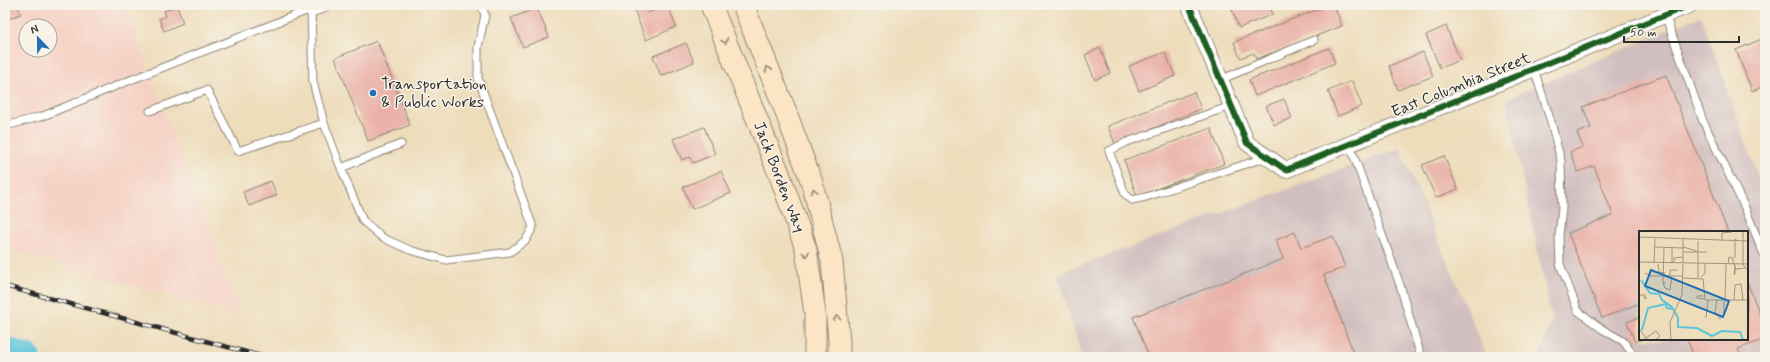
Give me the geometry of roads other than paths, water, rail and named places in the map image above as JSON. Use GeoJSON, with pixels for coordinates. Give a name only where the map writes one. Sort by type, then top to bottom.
{"type":"FeatureCollection","features":[{"type":"Feature","properties":{"kind":"main road","name":"Jack Borden Way"},"geometry":{"type":"LineString","coordinates":[[711,5],[780,176],[806,249],[815,314],[815,357]]}},
{"type":"Feature","properties":{"kind":"main road","name":"Jack Borden Way"},"geometry":{"type":"LineString","coordinates":[[743,5],[784,107],[812,183],[832,261],[839,357]]}},
{"type":"Feature","properties":{"kind":"street"},"geometry":{"type":"LineString","coordinates":[[1189,5],[1231,106]]}},
{"type":"Feature","properties":{"kind":"street","name":"East Columbia Street"},"geometry":{"type":"LineString","coordinates":[[1231,106],[1247,143],[1286,170],[1689,5]]}},
{"type":"Feature","properties":{"kind":"lane"},"geometry":{"type":"LineString","coordinates":[[5,126],[43,116],[314,6],[313,82],[324,123],[340,168],[363,221],[383,238],[410,250],[446,260],[510,252],[526,240],[533,227],[478,78],[478,46],[485,15],[480,5]]}},
{"type":"Feature","properties":{"kind":"lane"},"geometry":{"type":"LineString","coordinates":[[1665,15],[1704,120],[1745,208],[1765,257]]}},
{"type":"Feature","properties":{"kind":"lane"},"geometry":{"type":"LineString","coordinates":[[1220,80],[1314,40]]}},
{"type":"Feature","properties":{"kind":"lane"},"geometry":{"type":"LineString","coordinates":[[1534,69],[1551,122],[1561,161],[1562,208],[1559,236],[1560,264],[1578,310],[1602,329],[1623,341],[1635,357]]}},
{"type":"Feature","properties":{"kind":"lane"},"geometry":{"type":"LineString","coordinates":[[150,111],[207,90],[238,151],[324,123]]}},
{"type":"Feature","properties":{"kind":"lane"},"geometry":{"type":"LineString","coordinates":[[1231,106],[1126,142],[1110,151],[1125,194],[1132,200],[1146,197],[1267,157]]}},
{"type":"Feature","properties":{"kind":"lane"},"geometry":{"type":"LineString","coordinates":[[340,168],[401,144]]}},
{"type":"Feature","properties":{"kind":"lane"},"geometry":{"type":"LineString","coordinates":[[1350,145],[1400,286],[1421,357]]}},
{"type":"Feature","properties":{"kind":"waterway"},"geometry":{"type":"LineString","coordinates":[[5,350],[27,357]]}},
{"type":"Feature","properties":{"kind":"railway"},"geometry":{"type":"LineString","coordinates":[[5,286],[264,357]]}},
{"type":"Feature","properties":{"kind":"place","name":"Transportation & Public Works"},"geometry":{"type":"Point","coordinates":[373,93]}}]}
